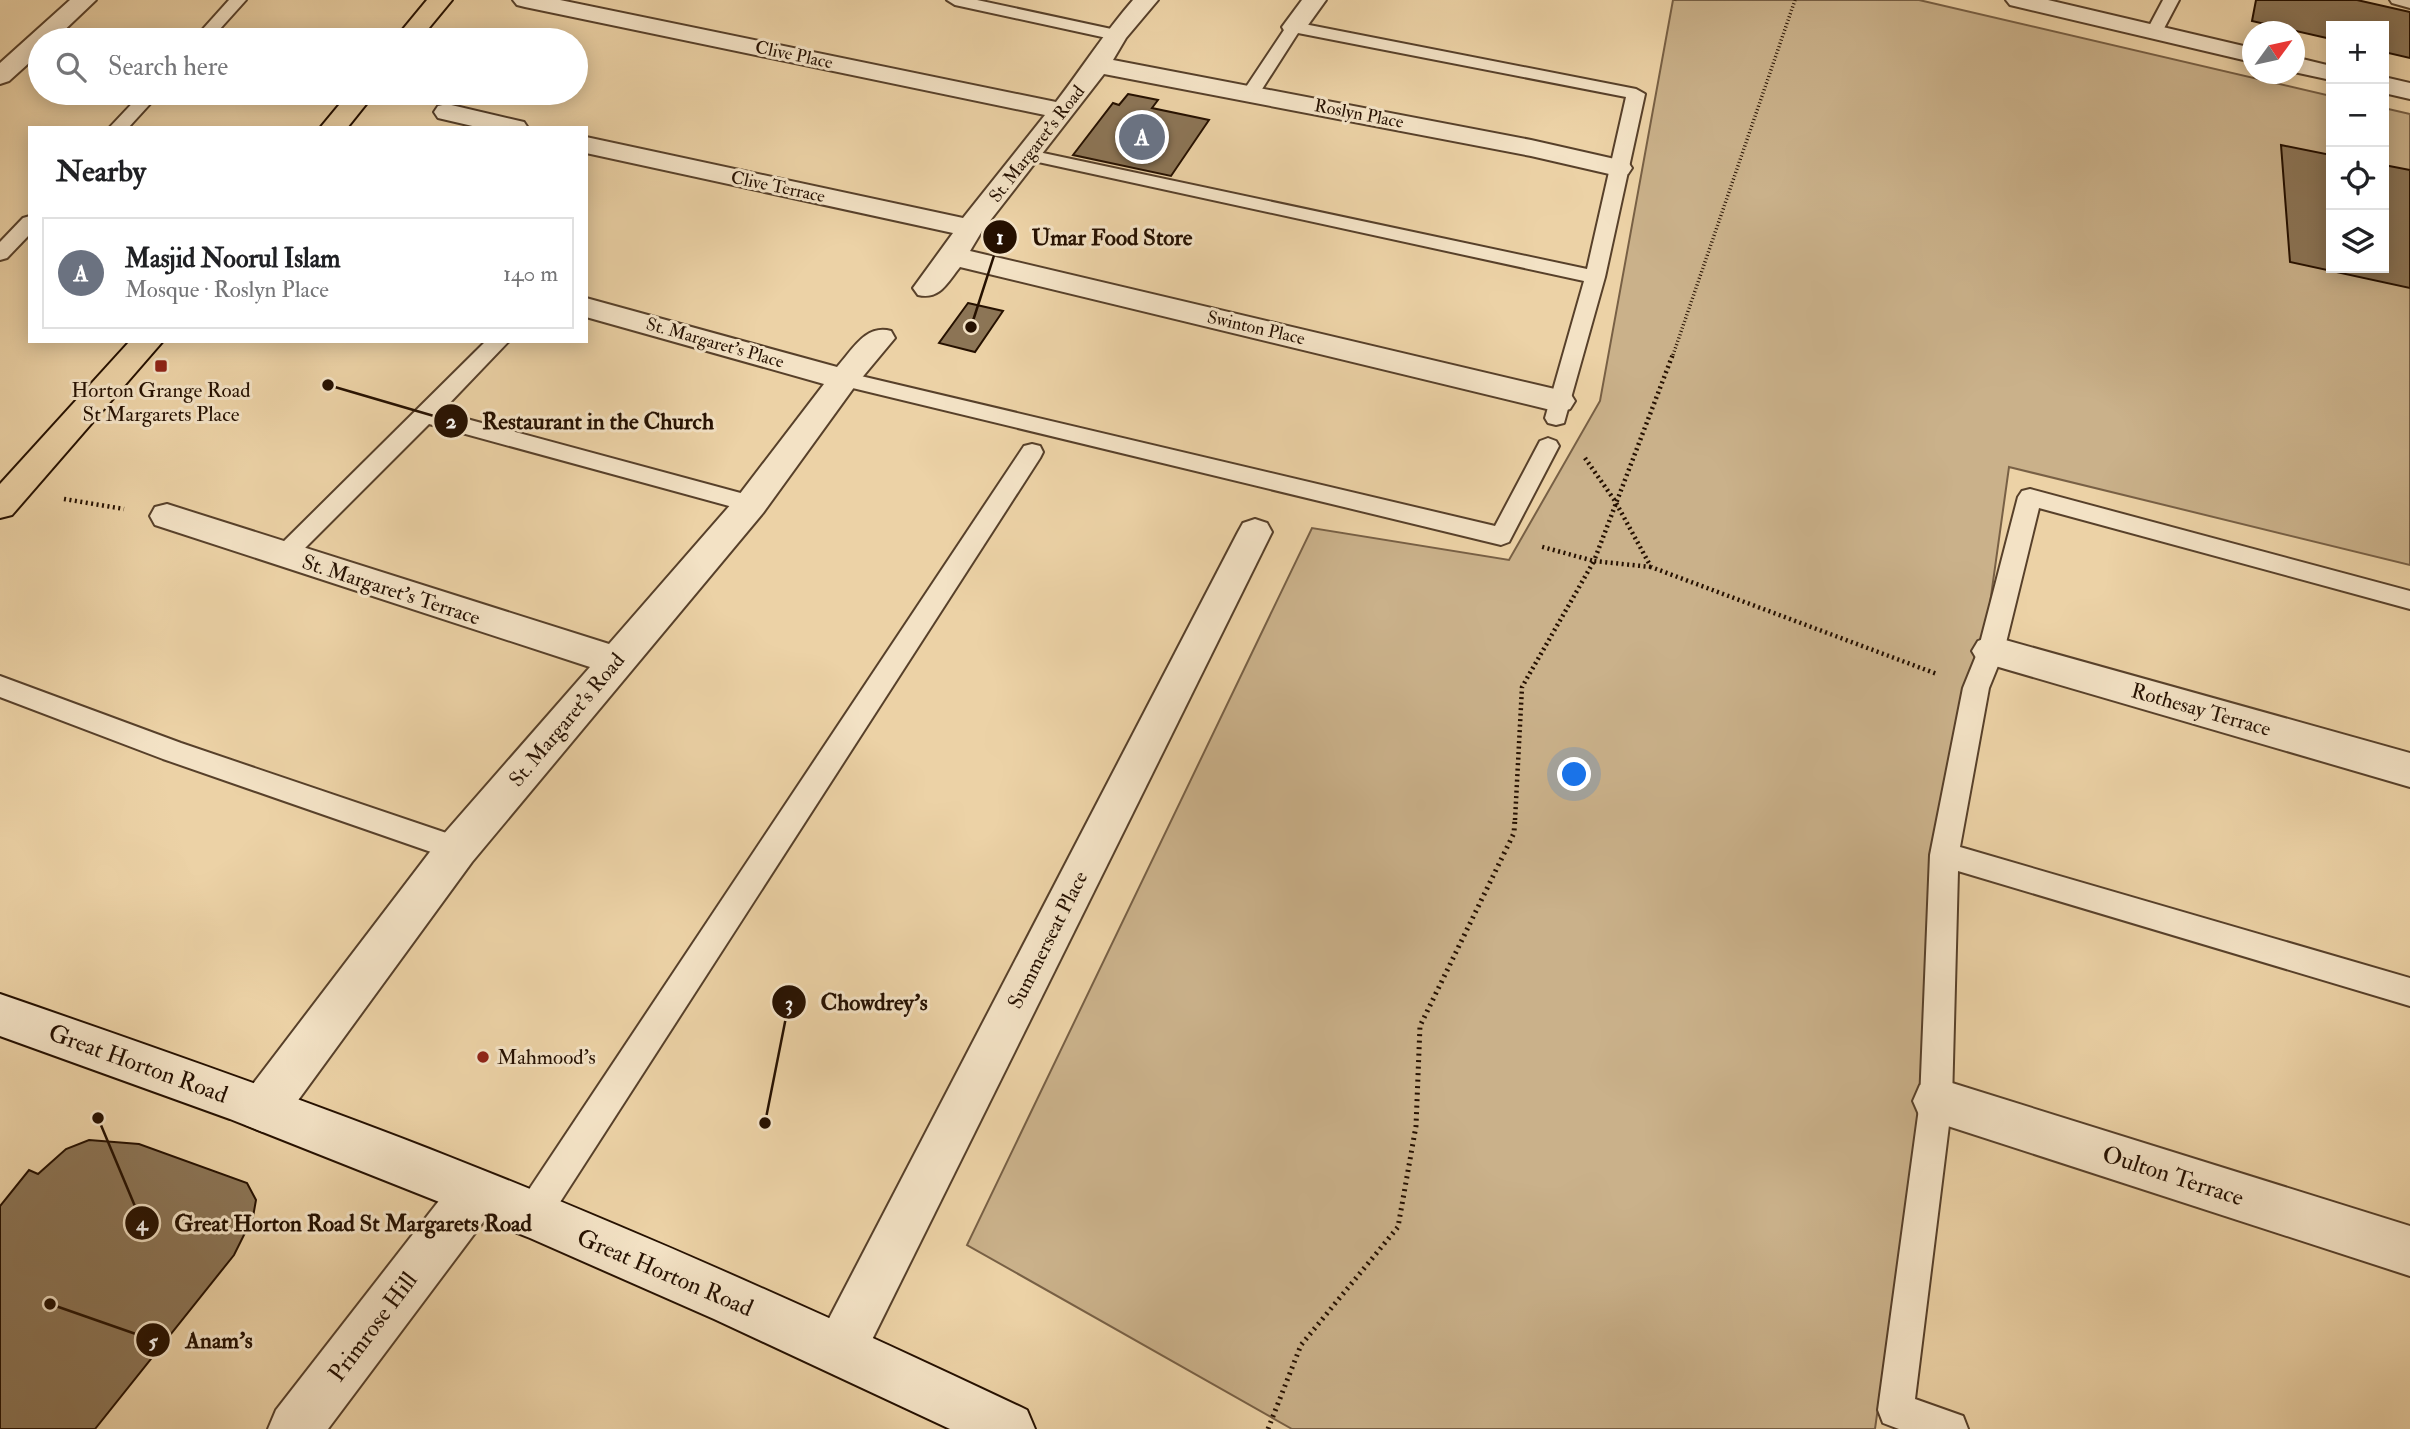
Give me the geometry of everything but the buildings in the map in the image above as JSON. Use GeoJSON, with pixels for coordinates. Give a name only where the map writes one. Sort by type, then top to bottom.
{"type":"FeatureCollection","features":[{"type":"Feature","properties":{"kind":"main road"},"geometry":{"type":"LineString","coordinates":[[416,28],[440,0]]}},
{"type":"Feature","properties":{"kind":"main road"},"geometry":{"type":"LineString","coordinates":[[335,126],[352,105]]}},
{"type":"Feature","properties":{"kind":"main road"},"geometry":{"type":"LineString","coordinates":[[5,494],[146,343]]}},
{"type":"Feature","properties":{"kind":"street"},"geometry":{"type":"LineString","coordinates":[[53,28],[84,0]]}},
{"type":"Feature","properties":{"kind":"street","name":"Clive Place"},"geometry":{"type":"LineString","coordinates":[[525,0],[1063,111]]}},
{"type":"Feature","properties":{"kind":"street","name":"St. Margaret's Road"},"geometry":{"type":"LineString","coordinates":[[928,288],[954,256],[970,228],[1098,65],[1116,35],[1146,0]]}},
{"type":"Feature","properties":{"kind":"street"},"geometry":{"type":"LineString","coordinates":[[1294,27],[1314,0]]}},
{"type":"Feature","properties":{"kind":"street"},"geometry":{"type":"LineString","coordinates":[[2018,0],[2242,53]]}},
{"type":"Feature","properties":{"kind":"street"},"geometry":{"type":"LineString","coordinates":[[0,76],[28,51]]}},
{"type":"Feature","properties":{"kind":"street","name":"Roslyn Place"},"geometry":{"type":"LineString","coordinates":[[1098,65],[1531,148],[1618,168]]}},
{"type":"Feature","properties":{"kind":"street"},"geometry":{"type":"LineString","coordinates":[[2305,67],[2326,72]]}},
{"type":"Feature","properties":{"kind":"street"},"geometry":{"type":"LineString","coordinates":[[2389,86],[2410,91]]}},
{"type":"Feature","properties":{"kind":"street"},"geometry":{"type":"LineString","coordinates":[[447,112],[506,126]]}},
{"type":"Feature","properties":{"kind":"street","name":"Clive Terrace"},"geometry":{"type":"LineString","coordinates":[[588,145],[970,228]]}},
{"type":"Feature","properties":{"kind":"street","name":"Swinton Place"},"geometry":{"type":"LineString","coordinates":[[954,256],[1558,409]]}},
{"type":"Feature","properties":{"kind":"street","name":"St. Margaret's Place"},"geometry":{"type":"LineString","coordinates":[[588,308],[844,379]]}},
{"type":"Feature","properties":{"kind":"street","name":"St. Margaret's Road"},"geometry":{"type":"LineString","coordinates":[[263,1109],[457,849],[751,504],[844,379],[880,338]]}},
{"type":"Feature","properties":{"kind":"street","name":"St. Margaret's Terrace"},"geometry":{"type":"LineString","coordinates":[[167,516],[283,556],[616,662]]}},
{"type":"Feature","properties":{"kind":"street","name":"Summerseat Place"},"geometry":{"type":"LineString","coordinates":[[841,1348],[1255,532]]}},
{"type":"Feature","properties":{"kind":"street","name":"Rothesay Terrace"},"geometry":{"type":"LineString","coordinates":[[1992,651],[2410,770]]}},
{"type":"Feature","properties":{"kind":"street","name":"Great Horton Road"},"geometry":{"type":"LineString","coordinates":[[0,1015],[263,1109],[532,1215],[841,1348],[1008,1429]]}},
{"type":"Feature","properties":{"kind":"street","name":"Oulton Terrace"},"geometry":{"type":"LineString","coordinates":[[1936,1101],[2410,1251]]}},
{"type":"Feature","properties":{"kind":"street","name":"Primrose Hill"},"geometry":{"type":"LineString","coordinates":[[295,1429],[476,1192]]}},
{"type":"Feature","properties":{"kind":"lane"},"geometry":{"type":"LineString","coordinates":[[212,28],[238,0]]}},
{"type":"Feature","properties":{"kind":"lane"},"geometry":{"type":"LineString","coordinates":[[955,0],[1007,5],[1116,35]]}},
{"type":"Feature","properties":{"kind":"lane"},"geometry":{"type":"LineString","coordinates":[[2154,32],[2171,0]]}},
{"type":"Feature","properties":{"kind":"lane"},"geometry":{"type":"LineString","coordinates":[[2398,0],[2410,3]]}},
{"type":"Feature","properties":{"kind":"lane"},"geometry":{"type":"LineString","coordinates":[[1251,93],[1294,27],[1636,94],[1595,277],[1558,409]]}},
{"type":"Feature","properties":{"kind":"lane"},"geometry":{"type":"LineString","coordinates":[[120,126],[140,105]]}},
{"type":"Feature","properties":{"kind":"lane"},"geometry":{"type":"LineString","coordinates":[[1029,155],[1595,277]]}},
{"type":"Feature","properties":{"kind":"lane"},"geometry":{"type":"LineString","coordinates":[[0,254],[28,224]]}},
{"type":"Feature","properties":{"kind":"lane"},"geometry":{"type":"LineString","coordinates":[[283,556],[427,416],[497,343]]}},
{"type":"Feature","properties":{"kind":"lane"},"geometry":{"type":"LineString","coordinates":[[844,379],[1501,536],[1548,446]]}},
{"type":"Feature","properties":{"kind":"lane"},"geometry":{"type":"LineString","coordinates":[[427,416],[751,504]]}},
{"type":"Feature","properties":{"kind":"lane"},"geometry":{"type":"LineString","coordinates":[[532,1215],[1032,452]]}},
{"type":"Feature","properties":{"kind":"lane"},"geometry":{"type":"LineString","coordinates":[[1950,1429],[1896,1410],[1936,1101],[1944,855],[1976,688],[1992,651],[2030,496],[2410,600]]}},
{"type":"Feature","properties":{"kind":"lane"},"geometry":{"type":"LineString","coordinates":[[0,686],[172,751],[457,849]]}},
{"type":"Feature","properties":{"kind":"lane"},"geometry":{"type":"LineString","coordinates":[[1944,855],[2410,992]]}},
{"type":"Feature","properties":{"kind":"path"},"geometry":{"type":"LineString","coordinates":[[1268,1429],[1301,1345],[1398,1227],[1416,1126],[1420,1026],[1514,833],[1522,687],[1594,561],[1692,304],[1795,0]]}},
{"type":"Feature","properties":{"kind":"path"},"geometry":{"type":"LineString","coordinates":[[1558,409],[1615,501],[1651,567]]}},
{"type":"Feature","properties":{"kind":"path"},"geometry":{"type":"LineString","coordinates":[[5,494],[167,516]]}},
{"type":"Feature","properties":{"kind":"path"},"geometry":{"type":"LineString","coordinates":[[1501,536],[1594,561],[1651,567],[1976,688]]}},
{"type":"Feature","properties":{"kind":"shaded area"},"geometry":{"type":"Polygon","coordinates":[[[1673,0],[1919,0],[2242,75],[2242,84],[2280,84],[2326,95],[2326,273],[2389,273],[2389,109],[2410,114],[2410,565],[2009,467],[1875,1429],[1292,1429],[967,1245],[1312,528],[1509,560],[1600,401],[1673,0]]]}},
{"type":"Feature","properties":{"kind":"place","name":"Masjid Noorul Islam"},"geometry":{"type":"Point","coordinates":[1142,137]}},
{"type":"Feature","properties":{"kind":"place","name":"Umar Food Store"},"geometry":{"type":"Point","coordinates":[971,327]}},
{"type":"Feature","properties":{"kind":"place","name":"Horton Grange Road St Margarets Place"},"geometry":{"type":"Point","coordinates":[161,366]}},
{"type":"Feature","properties":{"kind":"place","name":"Restaurant in the Church"},"geometry":{"type":"Point","coordinates":[328,385]}},
{"type":"Feature","properties":{"kind":"place","name":"Mahmood's"},"geometry":{"type":"Point","coordinates":[483,1057]}},
{"type":"Feature","properties":{"kind":"place","name":"Great Horton Road St Margarets Road"},"geometry":{"type":"Point","coordinates":[98,1118]}},
{"type":"Feature","properties":{"kind":"place","name":"Chowdrey's"},"geometry":{"type":"Point","coordinates":[765,1123]}},
{"type":"Feature","properties":{"kind":"place","name":"Anam's"},"geometry":{"type":"Point","coordinates":[50,1304]}}]}
